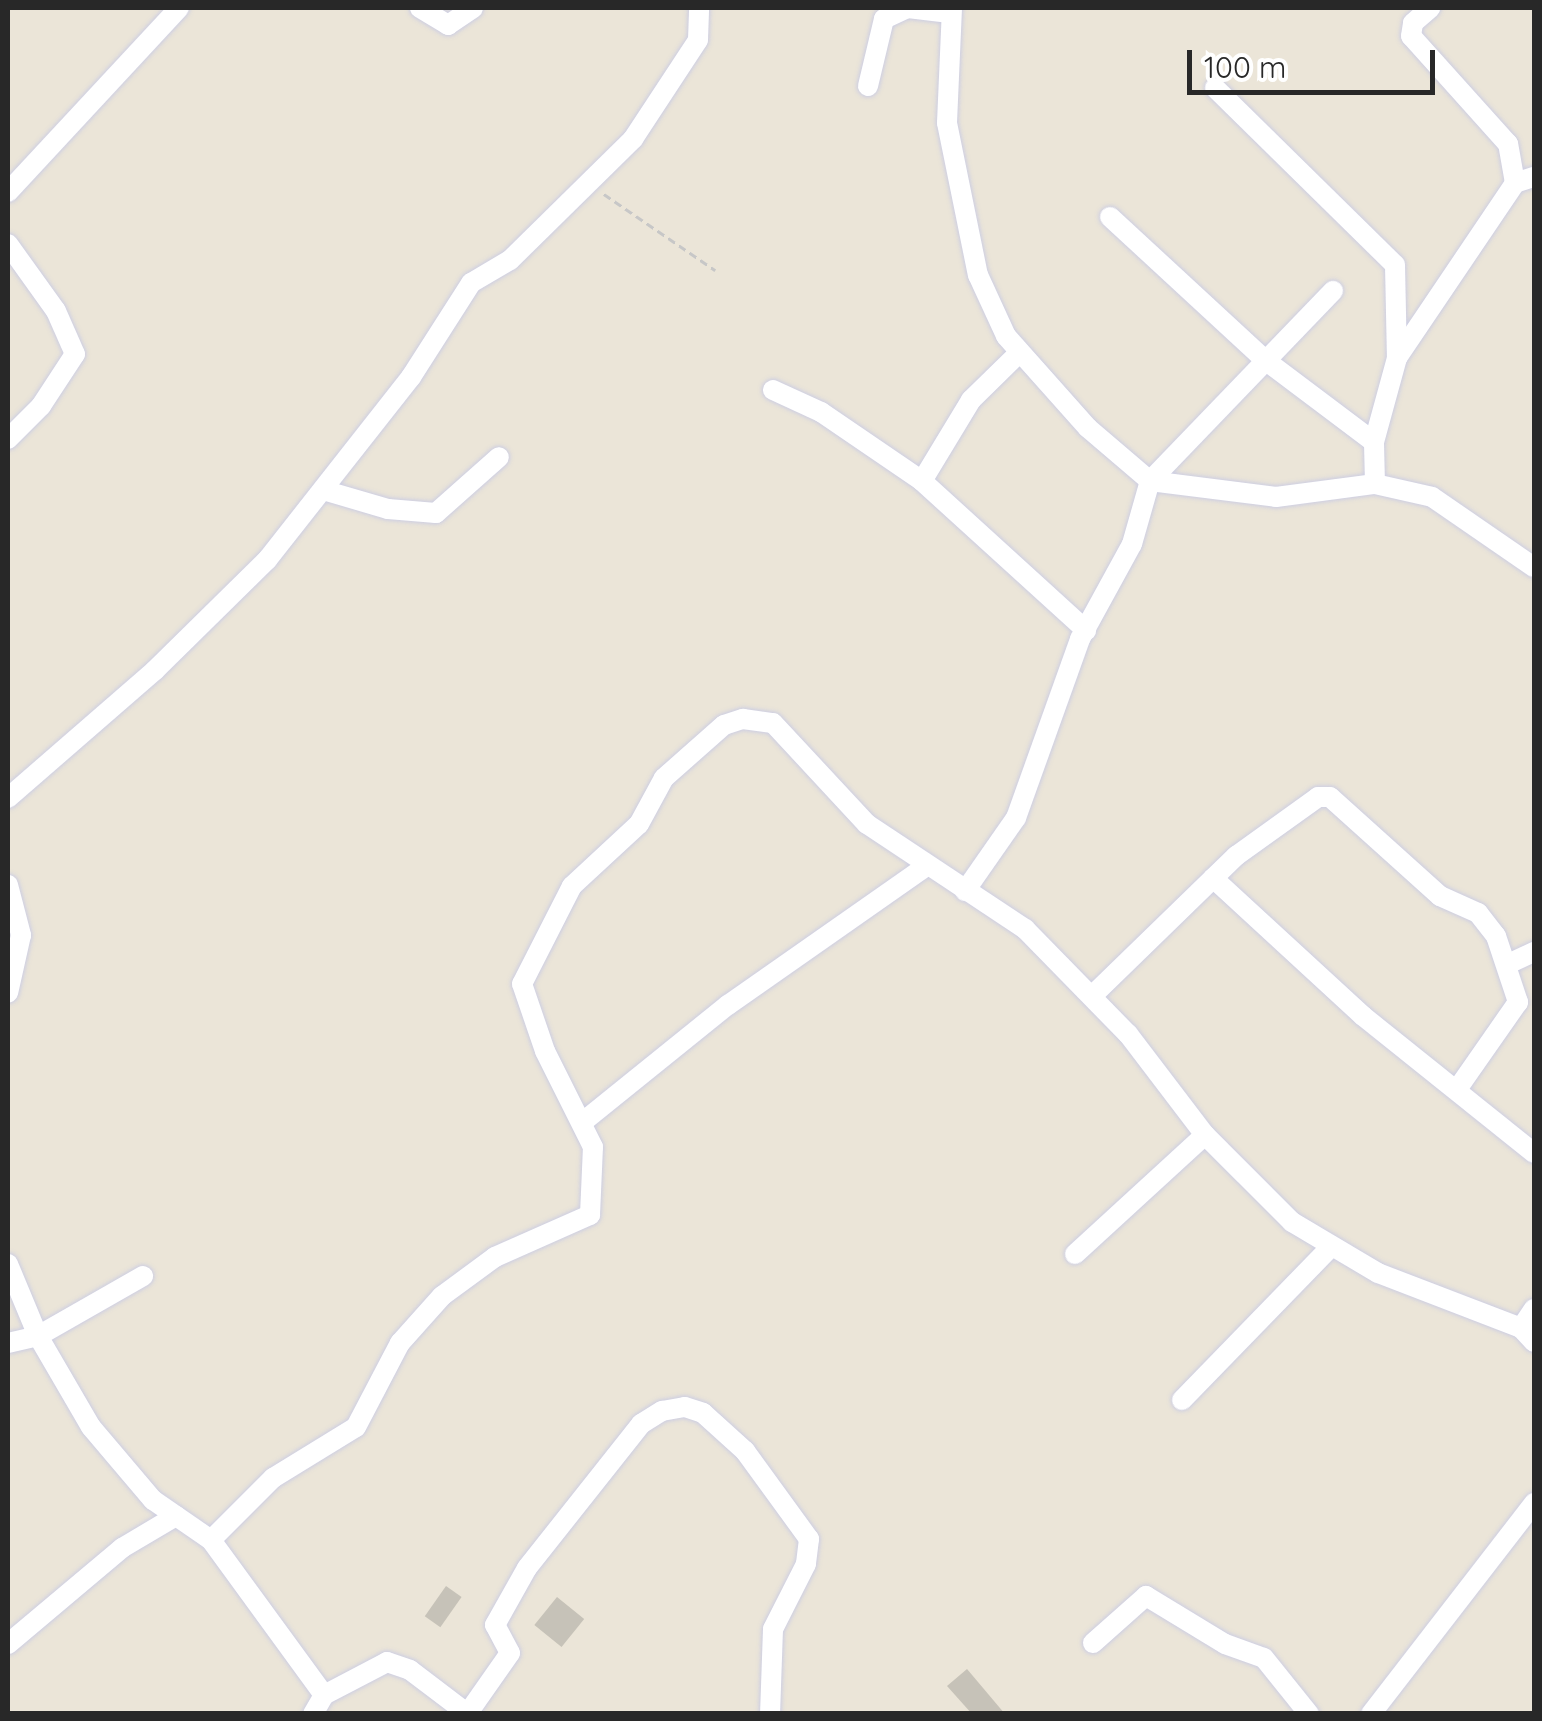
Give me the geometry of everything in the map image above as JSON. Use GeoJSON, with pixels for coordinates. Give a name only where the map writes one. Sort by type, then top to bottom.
{"type":"FeatureCollection","features":[{"type":"Feature","properties":{"kind":"street"},"geometry":{"type":"LineString","coordinates":[[8,192],[179,8]]}},
{"type":"Feature","properties":{"kind":"street"},"geometry":{"type":"LineString","coordinates":[[420,8],[448,25],[473,8]]}},
{"type":"Feature","properties":{"kind":"street"},"geometry":{"type":"LineString","coordinates":[[8,798],[155,670],[268,560],[411,377],[471,284],[510,260],[591,184],[680,73],[698,40],[698,8]]}},
{"type":"Feature","properties":{"kind":"street"},"geometry":{"type":"LineString","coordinates":[[868,86],[884,18],[908,8],[951,10],[947,123],[978,276],[1019,354],[1150,482],[1276,497],[1375,484],[1453,506],[1534,568]]}},
{"type":"Feature","properties":{"kind":"street"},"geometry":{"type":"LineString","coordinates":[[1397,358],[1525,180],[1508,144],[1411,36],[1413,23],[1430,8]]}},
{"type":"Feature","properties":{"kind":"street"},"geometry":{"type":"LineString","coordinates":[[1215,88],[1395,264],[1397,358],[1374,442],[1375,484]]}},
{"type":"Feature","properties":{"kind":"street"},"geometry":{"type":"LineString","coordinates":[[1110,218],[1265,360],[1374,442]]}},
{"type":"Feature","properties":{"kind":"street"},"geometry":{"type":"LineString","coordinates":[[8,244],[56,311],[75,354],[42,406],[8,439]]}},
{"type":"Feature","properties":{"kind":"street"},"geometry":{"type":"LineString","coordinates":[[965,892],[1016,818],[1086,630],[1132,544],[1150,482],[1333,291]]}},
{"type":"Feature","properties":{"kind":"street"},"geometry":{"type":"LineString","coordinates":[[922,482],[970,400],[1019,354]]}},
{"type":"Feature","properties":{"kind":"street"},"geometry":{"type":"LineString","coordinates":[[773,390],[821,412],[922,482],[1086,630]]}},
{"type":"Feature","properties":{"kind":"street"},"geometry":{"type":"LineString","coordinates":[[323,490],[388,509],[436,513],[499,458]]}},
{"type":"Feature","properties":{"kind":"street"},"geometry":{"type":"LineString","coordinates":[[211,1540],[273,1478],[356,1427],[400,1343],[442,1296],[494,1257],[590,1215],[593,1147],[524,998],[527,970],[572,886],[639,824],[664,778],[724,725],[743,719],[773,723],[867,824],[926,867],[1026,929],[1092,996],[1205,1135],[1292,1222],[1330,1248],[1470,1313],[1528,1335],[1534,1308]]}},
{"type":"Feature","properties":{"kind":"street"},"geometry":{"type":"LineString","coordinates":[[1092,996],[1214,878],[1318,797],[1330,797],[1440,896],[1478,913],[1508,964],[1518,1002],[1458,1088]]}},
{"type":"Feature","properties":{"kind":"street"},"geometry":{"type":"LineString","coordinates":[[584,1121],[728,1005],[926,867]]}},
{"type":"Feature","properties":{"kind":"street"},"geometry":{"type":"LineString","coordinates":[[1214,878],[1363,1016],[1458,1088],[1534,1153]]}},
{"type":"Feature","properties":{"kind":"street"},"geometry":{"type":"LineString","coordinates":[[8,885],[21,935],[8,993]]}},
{"type":"Feature","properties":{"kind":"street"},"geometry":{"type":"LineString","coordinates":[[1508,964],[1534,952]]}},
{"type":"Feature","properties":{"kind":"street"},"geometry":{"type":"LineString","coordinates":[[1075,1254],[1205,1135]]}},
{"type":"Feature","properties":{"kind":"street"},"geometry":{"type":"LineString","coordinates":[[1182,1400],[1330,1248]]}},
{"type":"Feature","properties":{"kind":"street"},"geometry":{"type":"LineString","coordinates":[[8,1264],[38,1336],[113,1456],[176,1516],[211,1540],[319,1704],[388,1662],[410,1670],[468,1713],[510,1653],[495,1625],[527,1568],[641,1424],[662,1411],[685,1408],[703,1414],[745,1450],[809,1539],[806,1564],[773,1629],[770,1714]]}},
{"type":"Feature","properties":{"kind":"street"},"geometry":{"type":"LineString","coordinates":[[8,1342],[38,1336],[144,1276]]}},
{"type":"Feature","properties":{"kind":"street"},"geometry":{"type":"LineString","coordinates":[[1371,1714],[1534,1503]]}},
{"type":"Feature","properties":{"kind":"street"},"geometry":{"type":"LineString","coordinates":[[8,1644],[122,1548],[176,1516]]}},
{"type":"Feature","properties":{"kind":"street"},"geometry":{"type":"LineString","coordinates":[[1093,1642],[1146,1596],[1225,1644],[1264,1658],[1308,1714]]}},
{"type":"Feature","properties":{"kind":"path"},"geometry":{"type":"LineString","coordinates":[[591,184],[715,270]]}},
{"type":"Feature","properties":{"kind":"building"},"geometry":{"type":"Polygon","coordinates":[[[446,1586],[462,1597],[440,1627],[425,1616],[446,1586]]]}},
{"type":"Feature","properties":{"kind":"building"},"geometry":{"type":"Polygon","coordinates":[[[557,1597],[584,1619],[562,1647],[534,1625],[557,1597]]]}},
{"type":"Feature","properties":{"kind":"building"},"geometry":{"type":"Polygon","coordinates":[[[967,1669],[1005,1714],[972,1714],[947,1686],[967,1669]]]}}]}
